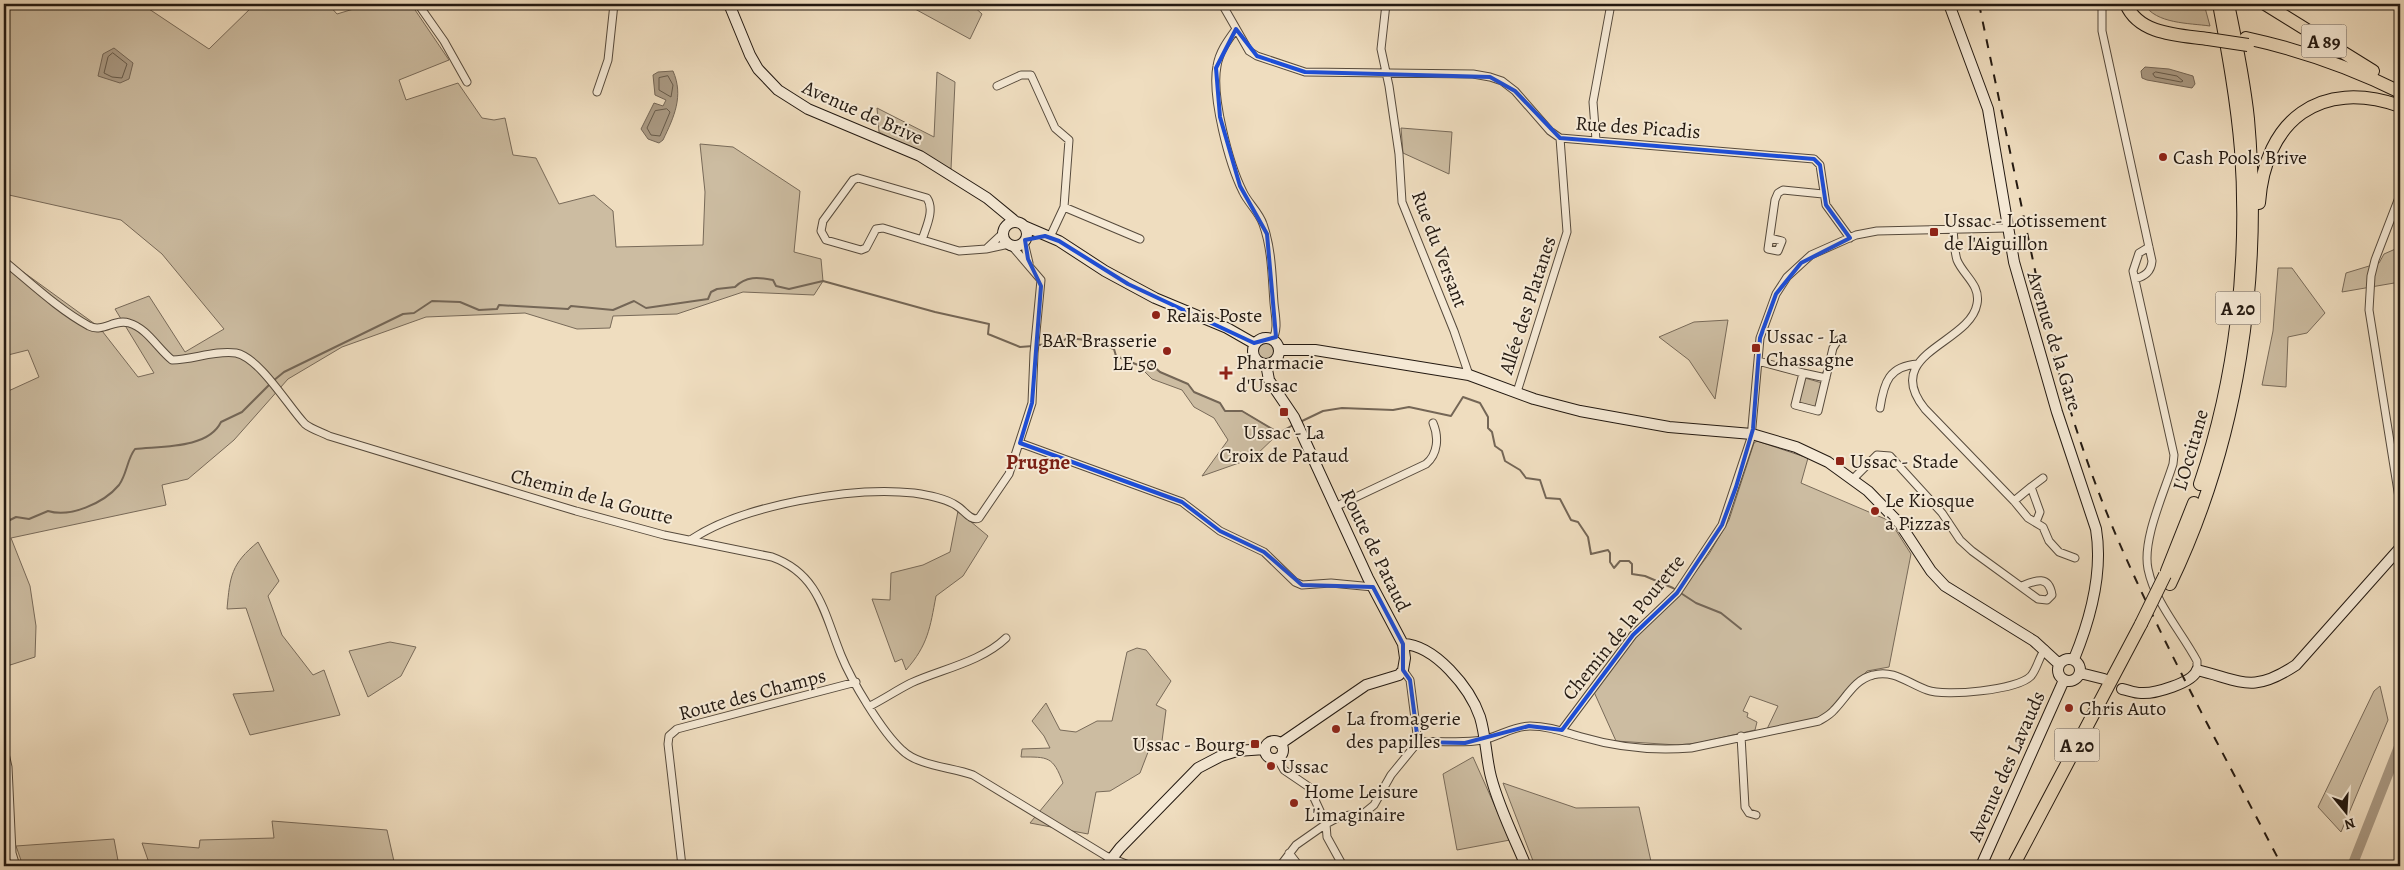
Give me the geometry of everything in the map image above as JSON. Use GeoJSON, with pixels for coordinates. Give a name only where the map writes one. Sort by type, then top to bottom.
{"type":"FeatureCollection","features":[{"type":"Feature","properties":{"kind":"highway"},"geometry":{"type":"LineString","coordinates":[[2126,4],[2135,18],[2152,29],[2247,41],[2313,55],[2345,66],[2384,88],[2400,100]]}},
{"type":"Feature","properties":{"kind":"highway"},"geometry":{"type":"LineString","coordinates":[[2133,4],[2140,14],[2156,24],[2207,36]]}},
{"type":"Feature","properties":{"kind":"highway"},"geometry":{"type":"LineString","coordinates":[[2216,4],[2224,31]]}},
{"type":"Feature","properties":{"kind":"highway","name":"L'Occitane"},"geometry":{"type":"LineString","coordinates":[[2167,580],[2194,505],[2214,438],[2229,372],[2240,292],[2243,230],[2241,150],[2232,72],[2219,4]]}},
{"type":"Feature","properties":{"kind":"highway","name":"L'Occitane"},"geometry":{"type":"LineString","coordinates":[[2023,866],[2192,534],[2222,442],[2243,341],[2251,260],[2252,183],[2248,119],[2241,65],[2228,4]]}},
{"type":"Feature","properties":{"kind":"highway","name":"A 89"},"geometry":{"type":"LineString","coordinates":[[2265,4],[2384,88]]}},
{"type":"Feature","properties":{"kind":"highway"},"geometry":{"type":"LineString","coordinates":[[2384,88],[2400,92]]}},
{"type":"Feature","properties":{"kind":"highway"},"geometry":{"type":"LineString","coordinates":[[2384,88],[2400,106]]}},
{"type":"Feature","properties":{"kind":"highway"},"geometry":{"type":"LineString","coordinates":[[2251,260],[2263,172],[2268,154],[2284,129],[2305,111],[2333,99],[2360,96],[2384,88],[2400,88]]}},
{"type":"Feature","properties":{"kind":"highway","name":"L'Occitane"},"geometry":{"type":"LineString","coordinates":[[2013,866],[2144,629]]}},
{"type":"Feature","properties":{"kind":"street"},"geometry":{"type":"LineString","coordinates":[[418,4],[444,41],[466,82]]}},
{"type":"Feature","properties":{"kind":"street"},"geometry":{"type":"LineString","coordinates":[[597,92],[608,60],[614,4]]}},
{"type":"Feature","properties":{"kind":"street","name":"Avenue de Brive"},"geometry":{"type":"LineString","coordinates":[[729,4],[754,62],[778,90],[808,109],[920,156],[993,202],[1020,224],[1048,237],[1128,284],[1227,328],[1255,344]]}},
{"type":"Feature","properties":{"kind":"street","name":"Rue des Picadis"},"geometry":{"type":"LineString","coordinates":[[1222,4],[1249,51],[1257,56],[1305,72],[1474,74],[1502,81],[1560,138],[1761,153],[1814,159],[1820,165],[1823,194]]}},
{"type":"Feature","properties":{"kind":"street","name":"Rue du Versant"},"geometry":{"type":"LineString","coordinates":[[1386,4],[1381,49],[1399,154],[1402,202],[1454,331],[1469,375]]}},
{"type":"Feature","properties":{"kind":"street"},"geometry":{"type":"LineString","coordinates":[[1596,140],[1592,102],[1610,4]]}},
{"type":"Feature","properties":{"kind":"street","name":"Avenue de la Gare"},"geometry":{"type":"LineString","coordinates":[[1949,4],[1988,109],[2014,262],[2057,412],[2093,516],[2099,546],[2088,620],[2074,659]]}},
{"type":"Feature","properties":{"kind":"street"},"geometry":{"type":"LineString","coordinates":[[2102,4],[2102,31],[2152,267],[2145,276],[2135,279]]}},
{"type":"Feature","properties":{"kind":"street"},"geometry":{"type":"LineString","coordinates":[[1236,29],[1225,45],[1216,68],[1220,117],[1240,186],[1247,201],[1262,221],[1266,234],[1270,256],[1276,328],[1272,340]]}},
{"type":"Feature","properties":{"kind":"street"},"geometry":{"type":"LineString","coordinates":[[922,240],[931,210],[931,203],[927,198],[858,178],[853,180],[822,221],[821,231],[826,240],[862,250],[866,248],[876,229],[882,228],[922,240],[959,251],[1018,245],[1024,241],[1048,237],[1064,207],[1069,140],[1055,128],[1031,75],[1021,75],[997,86]]}},
{"type":"Feature","properties":{"kind":"street","name":"Allée des Platanes"},"geometry":{"type":"LineString","coordinates":[[1516,392],[1568,232],[1560,138]]}},
{"type":"Feature","properties":{"kind":"street"},"geometry":{"type":"LineString","coordinates":[[1770,238],[1778,193],[1783,190],[1823,194],[1826,205],[1850,238]]}},
{"type":"Feature","properties":{"kind":"street"},"geometry":{"type":"LineString","coordinates":[[2400,195],[2375,260],[2371,276],[2369,310],[2400,504]]}},
{"type":"Feature","properties":{"kind":"street"},"geometry":{"type":"LineString","coordinates":[[692,539],[705,531],[757,512],[834,495],[882,492],[914,494],[948,501],[976,519],[1009,474],[1032,403],[1034,353],[1041,286],[1039,276],[1010,245],[1003,232],[993,202]]}},
{"type":"Feature","properties":{"kind":"street"},"geometry":{"type":"LineString","coordinates":[[1064,207],[1140,239]]}},
{"type":"Feature","properties":{"kind":"street"},"geometry":{"type":"LineString","coordinates":[[986,249],[1003,232],[1008,223],[1020,224],[1027,232],[1024,241],[1030,266]]}},
{"type":"Feature","properties":{"kind":"street","name":"Chemin de la Pourette"},"geometry":{"type":"LineString","coordinates":[[1562,730],[1633,635],[1677,593],[1722,525],[1752,434],[1760,338],[1776,294],[1787,277],[1811,255],[1850,238],[1877,231],[2007,228]]}},
{"type":"Feature","properties":{"kind":"street"},"geometry":{"type":"LineString","coordinates":[[1953,229],[1958,261],[1975,286],[1978,303],[1969,322],[1927,354],[1918,364],[1914,376],[1918,401],[2028,518],[2043,527],[2049,540],[2059,552],[2075,558]]}},
{"type":"Feature","properties":{"kind":"street"},"geometry":{"type":"LineString","coordinates":[[2122,689],[2141,693],[2156,691],[2187,681],[2193,677],[2197,670],[2197,661],[2161,599],[2148,570],[2150,539],[2174,456],[2133,271],[2135,260],[2139,253],[2149,247]]}},
{"type":"Feature","properties":{"kind":"street","name":"Chemin de la Goutte"},"geometry":{"type":"LineString","coordinates":[[4,261],[73,316],[91,327],[103,328],[121,322],[128,322],[140,328],[172,360],[186,360],[206,354],[237,354],[253,362],[307,425],[329,436],[576,511],[664,534],[772,557],[797,568],[824,607],[842,656],[856,682],[870,706],[901,750],[910,757],[955,768],[972,775],[1109,862],[1131,866]]}},
{"type":"Feature","properties":{"kind":"street"},"geometry":{"type":"LineString","coordinates":[[1263,339],[1272,340],[1279,350],[1277,358],[1266,364],[1255,358],[1253,354],[1255,344],[1263,339]]}},
{"type":"Feature","properties":{"kind":"street"},"geometry":{"type":"LineString","coordinates":[[1803,373],[1795,405],[1818,411],[1833,348],[1838,340]]}},
{"type":"Feature","properties":{"kind":"street"},"geometry":{"type":"LineString","coordinates":[[1279,350],[1315,350],[1469,375],[1555,406],[1622,420],[1669,427],[1752,434],[1813,454],[1868,491],[1900,524],[1931,570],[1945,586],[2045,649],[2059,664],[2059,675],[2064,680],[2074,680],[2080,673],[2079,664],[2074,659],[2067,658],[2059,664]]}},
{"type":"Feature","properties":{"kind":"street"},"geometry":{"type":"LineString","coordinates":[[1758,361],[1826,378]]}},
{"type":"Feature","properties":{"kind":"street","name":"Route de Pataud"},"geometry":{"type":"LineString","coordinates":[[1266,364],[1272,387],[1297,423],[1334,507],[1403,644]]}},
{"type":"Feature","properties":{"kind":"street"},"geometry":{"type":"LineString","coordinates":[[1880,408],[1888,378],[1894,370],[1918,364]]}},
{"type":"Feature","properties":{"kind":"street"},"geometry":{"type":"LineString","coordinates":[[1334,507],[1426,464],[1434,457],[1436,449],[1436,430],[1433,423]]}},
{"type":"Feature","properties":{"kind":"street"},"geometry":{"type":"LineString","coordinates":[[1020,444],[1182,502],[1220,531],[1264,552],[1295,582],[1302,585],[1331,583],[1373,587]]}},
{"type":"Feature","properties":{"kind":"street"},"geometry":{"type":"LineString","coordinates":[[1852,480],[1877,455],[1890,456],[1942,513],[1960,540],[1972,551],[2022,586]]}},
{"type":"Feature","properties":{"kind":"street"},"geometry":{"type":"LineString","coordinates":[[2014,501],[2043,478]]}},
{"type":"Feature","properties":{"kind":"street"},"geometry":{"type":"LineString","coordinates":[[2031,488],[2040,512],[2036,522]]}},
{"type":"Feature","properties":{"kind":"street"},"geometry":{"type":"LineString","coordinates":[[2197,670],[2246,684],[2264,682],[2281,675],[2296,665],[2400,548]]}},
{"type":"Feature","properties":{"kind":"street"},"geometry":{"type":"LineString","coordinates":[[870,706],[911,683],[972,658],[1000,644],[1006,638]]}},
{"type":"Feature","properties":{"kind":"street"},"geometry":{"type":"LineString","coordinates":[[1280,744],[1366,685],[1399,675],[1403,670],[1405,658],[1403,644],[1413,646],[1433,655],[1454,674],[1479,716],[1491,778],[1526,866]]}},
{"type":"Feature","properties":{"kind":"street"},"geometry":{"type":"LineString","coordinates":[[1418,742],[1465,743],[1484,740],[1529,726],[1562,730],[1581,737],[1612,744],[1670,750],[1691,748],[1819,721],[1833,712],[1858,683],[1874,674],[1898,676],[1926,690],[1943,692],[2002,688],[2022,683],[2032,675],[2045,649]]}},
{"type":"Feature","properties":{"kind":"street"},"geometry":{"type":"LineString","coordinates":[[1280,866],[1289,852],[1302,840],[1326,824],[1341,816],[1363,814],[1374,805],[1391,775],[1418,742],[1410,680],[1403,670]]}},
{"type":"Feature","properties":{"kind":"street"},"geometry":{"type":"LineString","coordinates":[[2080,673],[2104,679]]}},
{"type":"Feature","properties":{"kind":"street","name":"Avenue des Lavauds"},"geometry":{"type":"LineString","coordinates":[[1981,866],[2064,680]]}},
{"type":"Feature","properties":{"kind":"street","name":"Route des Champs"},"geometry":{"type":"LineString","coordinates":[[682,866],[668,744],[669,736],[677,730],[856,682]]}},
{"type":"Feature","properties":{"kind":"street"},"geometry":{"type":"LineString","coordinates":[[1741,736],[1745,807],[1749,813],[1756,815]]}},
{"type":"Feature","properties":{"kind":"street"},"geometry":{"type":"LineString","coordinates":[[1109,862],[1198,768],[1207,762],[1237,751],[1265,749],[1272,741],[1280,744]]}},
{"type":"Feature","properties":{"kind":"street"},"geometry":{"type":"LineString","coordinates":[[1277,758],[1282,751],[1280,744]]}},
{"type":"Feature","properties":{"kind":"street"},"geometry":{"type":"LineString","coordinates":[[4,749],[8,767],[12,853],[16,866]]}},
{"type":"Feature","properties":{"kind":"street"},"geometry":{"type":"LineString","coordinates":[[1265,749],[1270,758],[1277,758]]}},
{"type":"Feature","properties":{"kind":"street"},"geometry":{"type":"LineString","coordinates":[[1277,758],[1284,770],[1303,781],[1309,787],[1326,824],[1327,838],[1343,866]]}},
{"type":"Feature","properties":{"kind":"street"},"geometry":{"type":"LineString","coordinates":[[1289,852],[1299,866]]}},
{"type":"Feature","properties":{"kind":"highlighted area"},"geometry":{"type":"Polygon","coordinates":[[[1236,29],[1257,56],[1305,72],[1490,77],[1515,91],[1560,138],[1814,159],[1820,165],[1826,205],[1850,238],[1801,263],[1776,294],[1760,338],[1753,429],[1736,487],[1722,525],[1677,593],[1633,635],[1562,730],[1529,726],[1465,743],[1418,742],[1410,680],[1403,670],[1403,644],[1373,587],[1302,585],[1264,552],[1220,531],[1182,502],[1020,443],[1032,403],[1041,286],[1028,259],[1025,240],[1045,236],[1059,241],[1128,284],[1254,343],[1276,337],[1267,234],[1240,186],[1220,117],[1216,68],[1236,29]]]}},
{"type":"Feature","properties":{"kind":"shaded area"},"geometry":{"type":"Polygon","coordinates":[[[4,4],[145,4],[146,7],[209,49],[255,4],[328,4],[337,14],[370,4],[411,4],[449,60],[399,80],[406,100],[458,83],[482,118],[494,120],[505,118],[513,155],[536,158],[559,204],[594,195],[613,211],[616,247],[703,245],[705,192],[700,144],[733,147],[800,191],[794,252],[821,259],[823,281],[814,295],[743,292],[677,314],[613,316],[610,328],[577,329],[525,313],[426,317],[342,347],[288,379],[234,440],[188,479],[162,485],[166,505],[11,538],[30,586],[36,626],[35,657],[4,667],[4,393],[39,377],[28,350],[4,356],[4,258],[99,327],[138,377],[154,373],[115,309],[149,296],[185,352],[224,329],[162,254],[121,220],[9,195],[4,201],[4,4]]]}},
{"type":"Feature","properties":{"kind":"shaded area"},"geometry":{"type":"Polygon","coordinates":[[[916,4],[971,4],[982,14],[970,39],[915,9],[916,4]]]}},
{"type":"Feature","properties":{"kind":"shaded area"},"geometry":{"type":"Polygon","coordinates":[[[2144,4],[2204,4],[2210,26],[2165,19],[2149,11],[2144,4]]]}},
{"type":"Feature","properties":{"kind":"shaded area"},"geometry":{"type":"Polygon","coordinates":[[[937,72],[955,82],[951,169],[879,132],[877,108],[934,137],[937,72]]]}},
{"type":"Feature","properties":{"kind":"shaded area"},"geometry":{"type":"Polygon","coordinates":[[[1401,128],[1452,132],[1449,174],[1403,153],[1401,128]]]}},
{"type":"Feature","properties":{"kind":"shaded area"},"geometry":{"type":"Polygon","coordinates":[[[2400,247],[2400,282],[2342,292],[2346,273],[2379,263],[2384,254],[2400,247]]]}},
{"type":"Feature","properties":{"kind":"shaded area"},"geometry":{"type":"Polygon","coordinates":[[[2278,268],[2292,268],[2325,313],[2307,333],[2288,337],[2286,387],[2262,385],[2273,331],[2278,268]]]}},
{"type":"Feature","properties":{"kind":"shaded area"},"geometry":{"type":"Polygon","coordinates":[[[1728,320],[1715,399],[1689,360],[1659,337],[1694,322],[1728,320]]]}},
{"type":"Feature","properties":{"kind":"shaded area"},"geometry":{"type":"Polygon","coordinates":[[[1266,342],[1272,345],[1275,351],[1272,357],[1266,360],[1260,357],[1257,351],[1260,345],[1266,342]]]}},
{"type":"Feature","properties":{"kind":"shaded area"},"geometry":{"type":"Polygon","coordinates":[[[1151,364],[1160,372],[1188,384],[1194,392],[1220,403],[1225,411],[1242,411],[1279,433],[1253,458],[1202,476],[1228,440],[1214,418],[1194,407],[1182,390],[1152,379],[1138,365],[1151,364]]]}},
{"type":"Feature","properties":{"kind":"shaded area"},"geometry":{"type":"Polygon","coordinates":[[[1805,378],[1822,383],[1817,406],[1813,408],[1798,401],[1805,378]]]}},
{"type":"Feature","properties":{"kind":"shaded area"},"geometry":{"type":"Polygon","coordinates":[[[1757,441],[1808,458],[1801,483],[1890,521],[1911,554],[1889,667],[1867,671],[1832,710],[1818,720],[1767,729],[1778,706],[1750,696],[1743,711],[1748,713],[1747,717],[1757,722],[1755,730],[1698,743],[1677,745],[1616,741],[1594,692],[1633,639],[1673,602],[1709,554],[1729,520],[1754,443],[1757,441]]]}},
{"type":"Feature","properties":{"kind":"shaded area"},"geometry":{"type":"Polygon","coordinates":[[[958,511],[988,536],[963,576],[936,596],[924,644],[906,670],[902,659],[895,662],[872,599],[890,600],[891,573],[923,565],[950,552],[958,511]]]}},
{"type":"Feature","properties":{"kind":"shaded area"},"geometry":{"type":"Polygon","coordinates":[[[258,542],[279,581],[268,596],[282,635],[313,675],[324,670],[340,715],[250,735],[233,694],[274,691],[246,608],[227,609],[231,579],[237,564],[258,542]]]}},
{"type":"Feature","properties":{"kind":"shaded area"},"geometry":{"type":"Polygon","coordinates":[[[390,642],[416,647],[401,676],[368,697],[349,651],[390,642]]]}},
{"type":"Feature","properties":{"kind":"shaded area"},"geometry":{"type":"Polygon","coordinates":[[[1137,648],[1146,650],[1171,681],[1156,705],[1166,710],[1162,741],[1150,747],[1140,773],[1110,791],[1096,792],[1088,834],[1030,823],[1063,783],[1056,768],[1048,760],[1038,757],[1021,757],[1022,749],[1050,748],[1044,736],[1032,721],[1046,703],[1060,730],[1076,732],[1097,721],[1112,721],[1127,652],[1137,648]]]}},
{"type":"Feature","properties":{"kind":"shaded area"},"geometry":{"type":"Polygon","coordinates":[[[2380,686],[2388,720],[2341,832],[2318,807],[2374,691],[2380,686]]]}},
{"type":"Feature","properties":{"kind":"shaded area"},"geometry":{"type":"Polygon","coordinates":[[[1473,757],[1510,840],[1457,850],[1443,774],[1473,757]]]}},
{"type":"Feature","properties":{"kind":"shaded area"},"geometry":{"type":"Polygon","coordinates":[[[4,765],[9,846],[4,847],[4,765]]]}},
{"type":"Feature","properties":{"kind":"shaded area"},"geometry":{"type":"Polygon","coordinates":[[[1503,783],[1576,808],[1639,807],[1652,866],[1535,866],[1503,783]]]}},
{"type":"Feature","properties":{"kind":"shaded area"},"geometry":{"type":"Polygon","coordinates":[[[272,821],[387,830],[395,866],[146,866],[148,860],[142,843],[199,848],[200,840],[274,838],[272,821]]]}},
{"type":"Feature","properties":{"kind":"shaded area"},"geometry":{"type":"Polygon","coordinates":[[[114,839],[119,866],[23,866],[16,846],[114,839]]]}},
{"type":"Feature","properties":{"kind":"water"},"geometry":{"type":"Polygon","coordinates":[[[114,48],[133,63],[129,79],[120,83],[98,76],[103,54],[114,48]]]}},
{"type":"Feature","properties":{"kind":"water"},"geometry":{"type":"Polygon","coordinates":[[[2145,67],[2169,69],[2193,76],[2195,84],[2192,88],[2147,80],[2142,78],[2141,71],[2145,67]]]}},
{"type":"Feature","properties":{"kind":"water"},"geometry":{"type":"Polygon","coordinates":[[[673,71],[678,89],[678,98],[674,115],[663,140],[659,143],[648,139],[641,129],[654,103],[663,106],[666,100],[655,95],[653,75],[658,72],[673,71]]]}},
{"type":"Feature","properties":{"kind":"waterway"},"geometry":{"type":"LineString","coordinates":[[273,381],[284,372],[403,314],[414,313],[432,301],[460,302],[479,310],[497,309],[499,305],[568,309],[571,306],[613,310],[634,301],[646,308],[708,299],[711,292],[717,289],[735,287],[743,281],[757,278],[773,280],[776,286],[789,289],[823,281],[935,312],[989,324],[988,334],[1020,347],[1033,346]]}},
{"type":"Feature","properties":{"kind":"waterway"},"geometry":{"type":"LineString","coordinates":[[1038,345],[1060,343],[1067,338],[1087,340],[1114,349],[1116,356],[1138,365],[1151,364],[1160,372],[1188,384],[1194,392],[1220,403],[1225,411],[1242,411],[1279,433],[1293,425]]}},
{"type":"Feature","properties":{"kind":"waterway"},"geometry":{"type":"LineString","coordinates":[[4,523],[16,517],[29,519],[48,511],[57,513],[76,511],[96,503],[113,492],[119,485],[135,449],[195,442],[206,437],[215,431],[221,422],[242,412],[270,384]]}},
{"type":"Feature","properties":{"kind":"waterway"},"geometry":{"type":"LineString","coordinates":[[1300,422],[1323,411],[1342,408],[1393,410],[1409,407],[1451,416],[1463,397],[1480,403],[1488,417],[1488,428],[1492,432],[1495,446],[1502,451],[1505,461],[1520,470],[1526,478],[1540,480],[1546,498],[1560,499],[1571,520],[1578,522],[1588,537],[1591,554],[1608,550],[1610,562],[1614,568],[1620,561],[1629,561],[1632,564],[1632,574],[1645,576],[1673,588],[1696,603],[1721,613],[1741,629]]}},
{"type":"Feature","properties":{"kind":"waterway"},"geometry":{"type":"LineString","coordinates":[[2352,866],[2400,744]]}},
{"type":"Feature","properties":{"kind":"railway"},"geometry":{"type":"LineString","coordinates":[[1979,4],[2048,332],[2082,446],[2114,530],[2144,597],[2282,866]]}},
{"type":"Feature","properties":{"kind":"place","name":"Cash Pools Brive"},"geometry":{"type":"Point","coordinates":[2163,157]}},
{"type":"Feature","properties":{"kind":"place","name":"Ussac - Lotissement de l'Aiguillon"},"geometry":{"type":"Point","coordinates":[1934,232]}},
{"type":"Feature","properties":{"kind":"place","name":"Relais Poste"},"geometry":{"type":"Point","coordinates":[1156,315]}},
{"type":"Feature","properties":{"kind":"place","name":"Ussac - La Chassagne"},"geometry":{"type":"Point","coordinates":[1756,348]}},
{"type":"Feature","properties":{"kind":"place","name":"BAR Brasserie LE 50"},"geometry":{"type":"Point","coordinates":[1167,351]}},
{"type":"Feature","properties":{"kind":"place","name":"Pharmacie d'Ussac"},"geometry":{"type":"Point","coordinates":[1226,373]}},
{"type":"Feature","properties":{"kind":"place","name":"Ussac - La Croix de Pataud"},"geometry":{"type":"Point","coordinates":[1284,412]}},
{"type":"Feature","properties":{"kind":"place","name":"Ussac - Stade"},"geometry":{"type":"Point","coordinates":[1840,461]}},
{"type":"Feature","properties":{"kind":"place","name":"Le Kiosque à Pizzas"},"geometry":{"type":"Point","coordinates":[1875,511]}},
{"type":"Feature","properties":{"kind":"place","name":"Chris Auto"},"geometry":{"type":"Point","coordinates":[2069,708]}},
{"type":"Feature","properties":{"kind":"place","name":"La fromagerie des papilles"},"geometry":{"type":"Point","coordinates":[1336,729]}},
{"type":"Feature","properties":{"kind":"place","name":"Ussac - Bourg"},"geometry":{"type":"Point","coordinates":[1255,744]}},
{"type":"Feature","properties":{"kind":"place","name":"Ussac"},"geometry":{"type":"Point","coordinates":[1271,766]}},
{"type":"Feature","properties":{"kind":"place","name":"Home Leisure L'imaginaire"},"geometry":{"type":"Point","coordinates":[1294,803]}},
{"type":"Feature","properties":{"kind":"district","name":"Prugne"},"geometry":{"type":"Point","coordinates":[1038,462]}}]}
